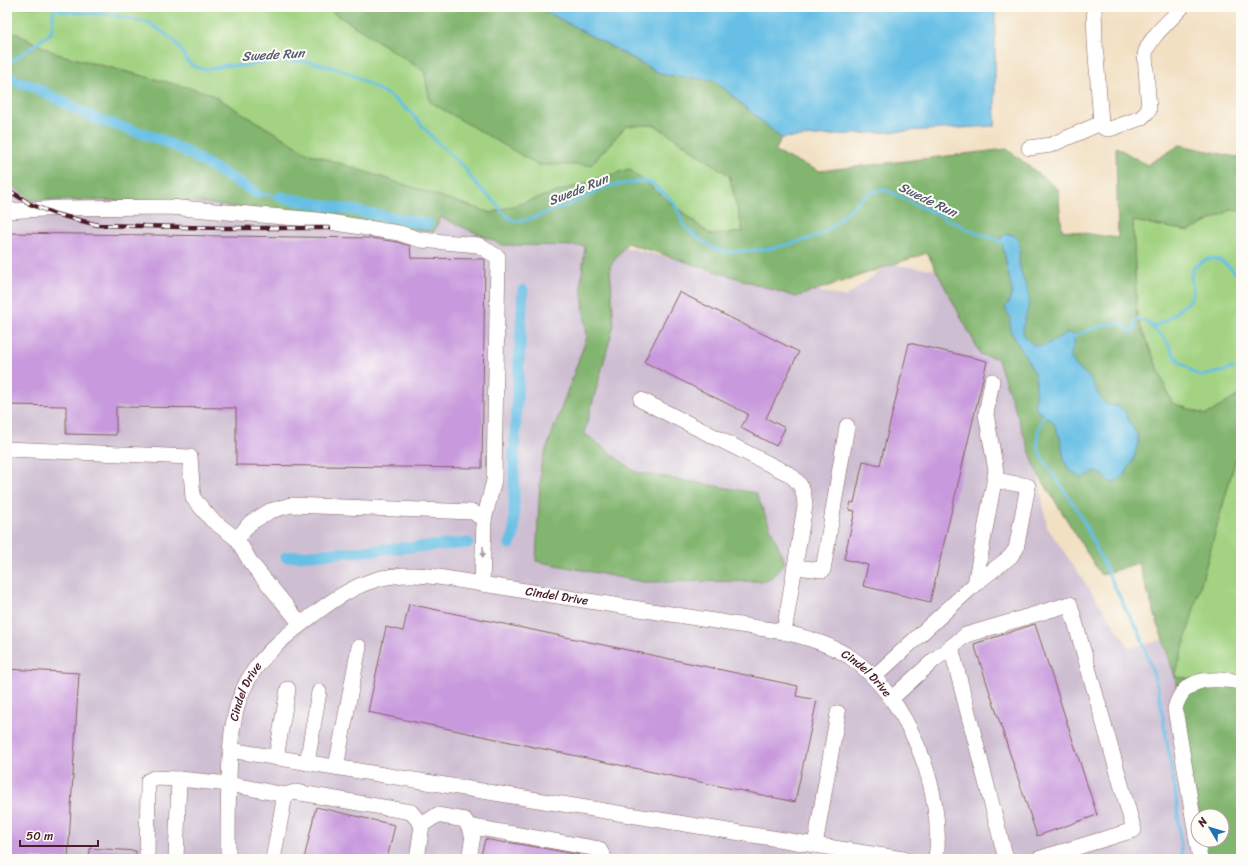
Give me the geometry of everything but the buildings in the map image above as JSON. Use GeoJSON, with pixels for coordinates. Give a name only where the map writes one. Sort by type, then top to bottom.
{"type":"FeatureCollection","features":[{"type":"Feature","properties":{"kind":"street"},"geometry":{"type":"LineString","coordinates":[[1094,7],[1101,123],[1104,128],[1110,129],[1141,118],[1149,110],[1145,55],[1146,48],[1152,39],[1182,7]]}},
{"type":"Feature","properties":{"kind":"street"},"geometry":{"type":"LineString","coordinates":[[1029,148],[1051,145],[1101,123]]}},
{"type":"Feature","properties":{"kind":"street"},"geometry":{"type":"LineString","coordinates":[[7,211],[61,208],[170,207],[318,220],[399,233],[421,240],[478,246],[498,257],[494,480],[484,520],[482,584]]}},
{"type":"Feature","properties":{"kind":"street"},"geometry":{"type":"LineString","coordinates":[[975,584],[996,471],[986,414],[992,381]]}},
{"type":"Feature","properties":{"kind":"street"},"geometry":{"type":"LineString","coordinates":[[641,400],[789,474],[798,481],[804,493],[805,506],[784,632]]}},
{"type":"Feature","properties":{"kind":"street"},"geometry":{"type":"LineString","coordinates":[[795,567],[823,570],[847,426]]}},
{"type":"Feature","properties":{"kind":"street"},"geometry":{"type":"LineString","coordinates":[[7,449],[190,457],[192,498],[212,520],[237,539],[251,563],[301,624]]}},
{"type":"Feature","properties":{"kind":"street"},"geometry":{"type":"LineString","coordinates":[[874,677],[975,584],[1010,557],[1016,549],[1028,486],[995,480]]}},
{"type":"Feature","properties":{"kind":"street"},"geometry":{"type":"LineString","coordinates":[[237,539],[250,523],[270,511],[291,505],[473,512],[484,520]]}},
{"type":"Feature","properties":{"kind":"street","name":"Cindel Drive"},"geometry":{"type":"LineString","coordinates":[[228,859],[230,750],[237,710],[248,679],[268,654],[290,632],[352,588],[380,578],[409,574],[482,584],[784,632],[815,640],[849,657],[874,677],[892,698],[908,726],[916,744],[930,781],[935,800],[938,838],[936,859]]}},
{"type":"Feature","properties":{"kind":"street"},"geometry":{"type":"LineString","coordinates":[[892,698],[966,635],[1070,604],[1134,830],[1038,859]]}},
{"type":"Feature","properties":{"kind":"street"},"geometry":{"type":"LineString","coordinates":[[336,767],[359,647]]}},
{"type":"Feature","properties":{"kind":"street"},"geometry":{"type":"LineString","coordinates":[[951,647],[1006,859]]}},
{"type":"Feature","properties":{"kind":"street"},"geometry":{"type":"LineString","coordinates":[[1200,859],[1174,709],[1177,698],[1195,682],[1209,679],[1241,682]]}},
{"type":"Feature","properties":{"kind":"street"},"geometry":{"type":"LineString","coordinates":[[276,758],[288,689]]}},
{"type":"Feature","properties":{"kind":"street"},"geometry":{"type":"LineString","coordinates":[[307,763],[319,692]]}},
{"type":"Feature","properties":{"kind":"street"},"geometry":{"type":"LineString","coordinates":[[814,845],[838,713]]}},
{"type":"Feature","properties":{"kind":"street"},"geometry":{"type":"LineString","coordinates":[[230,750],[903,859]]}},
{"type":"Feature","properties":{"kind":"street"},"geometry":{"type":"LineString","coordinates":[[147,859],[148,781],[154,778],[229,784],[285,795],[295,792],[411,812],[422,825]]}},
{"type":"Feature","properties":{"kind":"street"},"geometry":{"type":"LineString","coordinates":[[176,859],[179,779]]}},
{"type":"Feature","properties":{"kind":"street"},"geometry":{"type":"LineString","coordinates":[[273,859],[285,795]]}},
{"type":"Feature","properties":{"kind":"street"},"geometry":{"type":"LineString","coordinates":[[417,859],[422,825],[437,815],[465,820],[473,836],[469,859]]}},
{"type":"Feature","properties":{"kind":"street"},"geometry":{"type":"LineString","coordinates":[[468,826],[599,849],[605,859]]}},
{"type":"Feature","properties":{"kind":"shaded area"},"geometry":{"type":"Polygon","coordinates":[[[7,67],[360,192],[627,248],[845,297],[889,264],[951,272],[1018,350],[1047,527],[1130,648],[1188,633],[1241,455],[1241,859],[7,859],[7,67]]]}},
{"type":"Feature","properties":{"kind":"green space"},"geometry":{"type":"Polygon","coordinates":[[[7,7],[325,7],[424,71],[431,102],[591,165],[626,126],[655,125],[729,175],[743,232],[711,235],[629,169],[491,213],[308,153],[209,93],[57,54],[7,29],[7,7]]]}},
{"type":"Feature","properties":{"kind":"green space"},"geometry":{"type":"Polygon","coordinates":[[[325,7],[538,7],[663,75],[714,80],[781,138],[775,152],[819,171],[1007,149],[1058,189],[1062,230],[1118,238],[1116,147],[1147,165],[1180,145],[1241,158],[1241,210],[1231,210],[1189,231],[1133,221],[1137,318],[1172,403],[1206,415],[1241,394],[1241,455],[1237,454],[1175,677],[1138,563],[1101,575],[1037,472],[997,358],[981,355],[927,253],[796,297],[627,243],[610,266],[614,325],[584,433],[635,472],[756,493],[785,563],[768,581],[643,582],[536,561],[541,464],[587,337],[581,284],[585,246],[503,245],[440,217],[434,232],[186,201],[30,200],[7,181],[7,29],[57,54],[209,93],[308,153],[491,213],[629,169],[710,235],[743,232],[729,175],[655,125],[626,126],[591,165],[538,165],[430,102],[424,71],[325,7]]]}},
{"type":"Feature","properties":{"kind":"green space"},"geometry":{"type":"Polygon","coordinates":[[[1231,210],[1241,210],[1241,394],[1206,415],[1172,403],[1137,318],[1133,221],[1189,231],[1231,210]]]}},
{"type":"Feature","properties":{"kind":"green space"},"geometry":{"type":"Polygon","coordinates":[[[1237,454],[1241,455],[1241,685],[1175,677],[1237,454]]]}},
{"type":"Feature","properties":{"kind":"green space"},"geometry":{"type":"Polygon","coordinates":[[[1175,677],[1241,685],[1241,859],[1204,859],[1202,848],[1230,848],[1230,808],[1196,808],[1175,677]]]}},
{"type":"Feature","properties":{"kind":"water"},"geometry":{"type":"Polygon","coordinates":[[[538,7],[995,7],[995,126],[781,138],[714,80],[663,75],[538,7]]]}},
{"type":"Feature","properties":{"kind":"water"},"geometry":{"type":"Polygon","coordinates":[[[1006,234],[1014,235],[1017,238],[1020,247],[1019,261],[1021,271],[1029,295],[1029,305],[1023,327],[1025,337],[1032,344],[1040,346],[1048,344],[1071,332],[1074,338],[1074,347],[1070,356],[1076,366],[1089,377],[1102,400],[1107,404],[1120,407],[1125,411],[1138,436],[1138,443],[1133,461],[1124,476],[1113,483],[1099,473],[1095,472],[1081,478],[1071,471],[1064,461],[1061,440],[1053,422],[1037,410],[1035,405],[1036,382],[1034,372],[1010,330],[1010,318],[1005,307],[1008,304],[1012,292],[1001,237],[1006,234]]]}},
{"type":"Feature","properties":{"kind":"waterway","name":"Swede Run"},"geometry":{"type":"LineString","coordinates":[[53,7],[66,12],[113,15],[150,23],[175,41],[188,62],[193,66],[203,69],[211,69],[227,65],[242,66],[269,62],[298,61],[311,62],[351,74],[390,96],[410,112],[438,143],[466,169],[479,187],[495,202],[503,213],[512,220],[520,221],[530,219],[578,201],[608,186],[644,181],[651,183],[672,200],[679,212],[683,225],[698,238],[715,249],[726,252],[768,249],[817,236],[828,230],[862,198],[872,192],[880,190],[889,191],[918,206],[939,214],[947,220],[966,229],[1005,243]]}},
{"type":"Feature","properties":{"kind":"waterway"},"geometry":{"type":"LineString","coordinates":[[7,63],[15,59],[51,33],[54,7]]}},
{"type":"Feature","properties":{"kind":"waterway"},"geometry":{"type":"LineString","coordinates":[[7,76],[16,81],[32,86],[94,118],[162,140],[187,152],[256,193]]}},
{"type":"Feature","properties":{"kind":"waterway"},"geometry":{"type":"LineString","coordinates":[[256,193],[280,197]]}},
{"type":"Feature","properties":{"kind":"waterway"},"geometry":{"type":"LineString","coordinates":[[280,197],[428,224]]}},
{"type":"Feature","properties":{"kind":"waterway","name":"Swede Run"},"geometry":{"type":"LineString","coordinates":[[1151,327],[1168,319],[1186,305],[1192,297],[1193,290],[1191,273],[1198,264],[1207,260],[1218,260],[1227,265],[1241,278]]}},
{"type":"Feature","properties":{"kind":"waterway"},"geometry":{"type":"LineString","coordinates":[[510,544],[514,534],[514,455],[523,290]]}},
{"type":"Feature","properties":{"kind":"waterway","name":"Swede Run"},"geometry":{"type":"LineString","coordinates":[[1072,338],[1103,325],[1110,324],[1123,324],[1129,332],[1133,332],[1135,329],[1134,322],[1137,320],[1146,321],[1165,339],[1179,361],[1193,372],[1201,376],[1233,368]]}},
{"type":"Feature","properties":{"kind":"waterway"},"geometry":{"type":"LineString","coordinates":[[1046,413],[1040,423],[1037,437],[1038,447],[1042,458],[1079,512],[1126,610],[1139,631],[1158,688],[1176,796],[1182,859]]}},
{"type":"Feature","properties":{"kind":"waterway"},"geometry":{"type":"LineString","coordinates":[[286,557],[468,543]]}},
{"type":"Feature","properties":{"kind":"railway"},"geometry":{"type":"LineString","coordinates":[[7,189],[30,204],[55,214],[98,225],[224,228],[329,228]]}}]}
